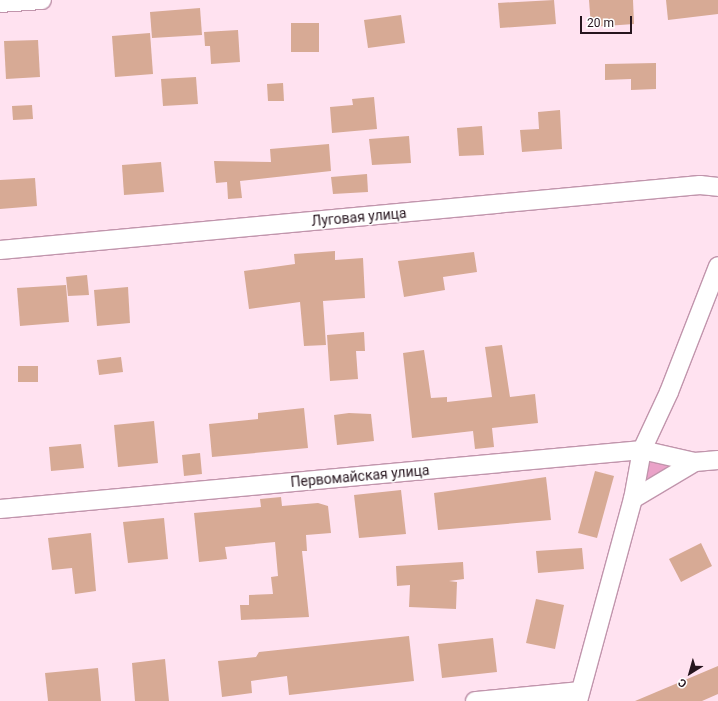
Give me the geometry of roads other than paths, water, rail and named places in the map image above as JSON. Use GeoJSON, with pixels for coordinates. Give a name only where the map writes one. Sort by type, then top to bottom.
{"type":"FeatureCollection","features":[{"type":"Feature","properties":{"kind":"street"},"geometry":{"type":"LineString","coordinates":[[0,3],[42,0]]}},
{"type":"Feature","properties":{"kind":"street","name":"Луговая улица"},"geometry":{"type":"LineString","coordinates":[[0,250],[700,186],[718,187]]}},
{"type":"Feature","properties":{"kind":"street"},"geometry":{"type":"LineString","coordinates":[[476,701],[579,696],[632,499],[642,450],[669,392],[718,266]]}},
{"type":"Feature","properties":{"kind":"street","name":"Первомайская улица"},"geometry":{"type":"LineString","coordinates":[[0,509],[642,450],[696,462],[718,460]]}},
{"type":"Feature","properties":{"kind":"street"},"geometry":{"type":"LineString","coordinates":[[632,499],[696,462]]}}]}
